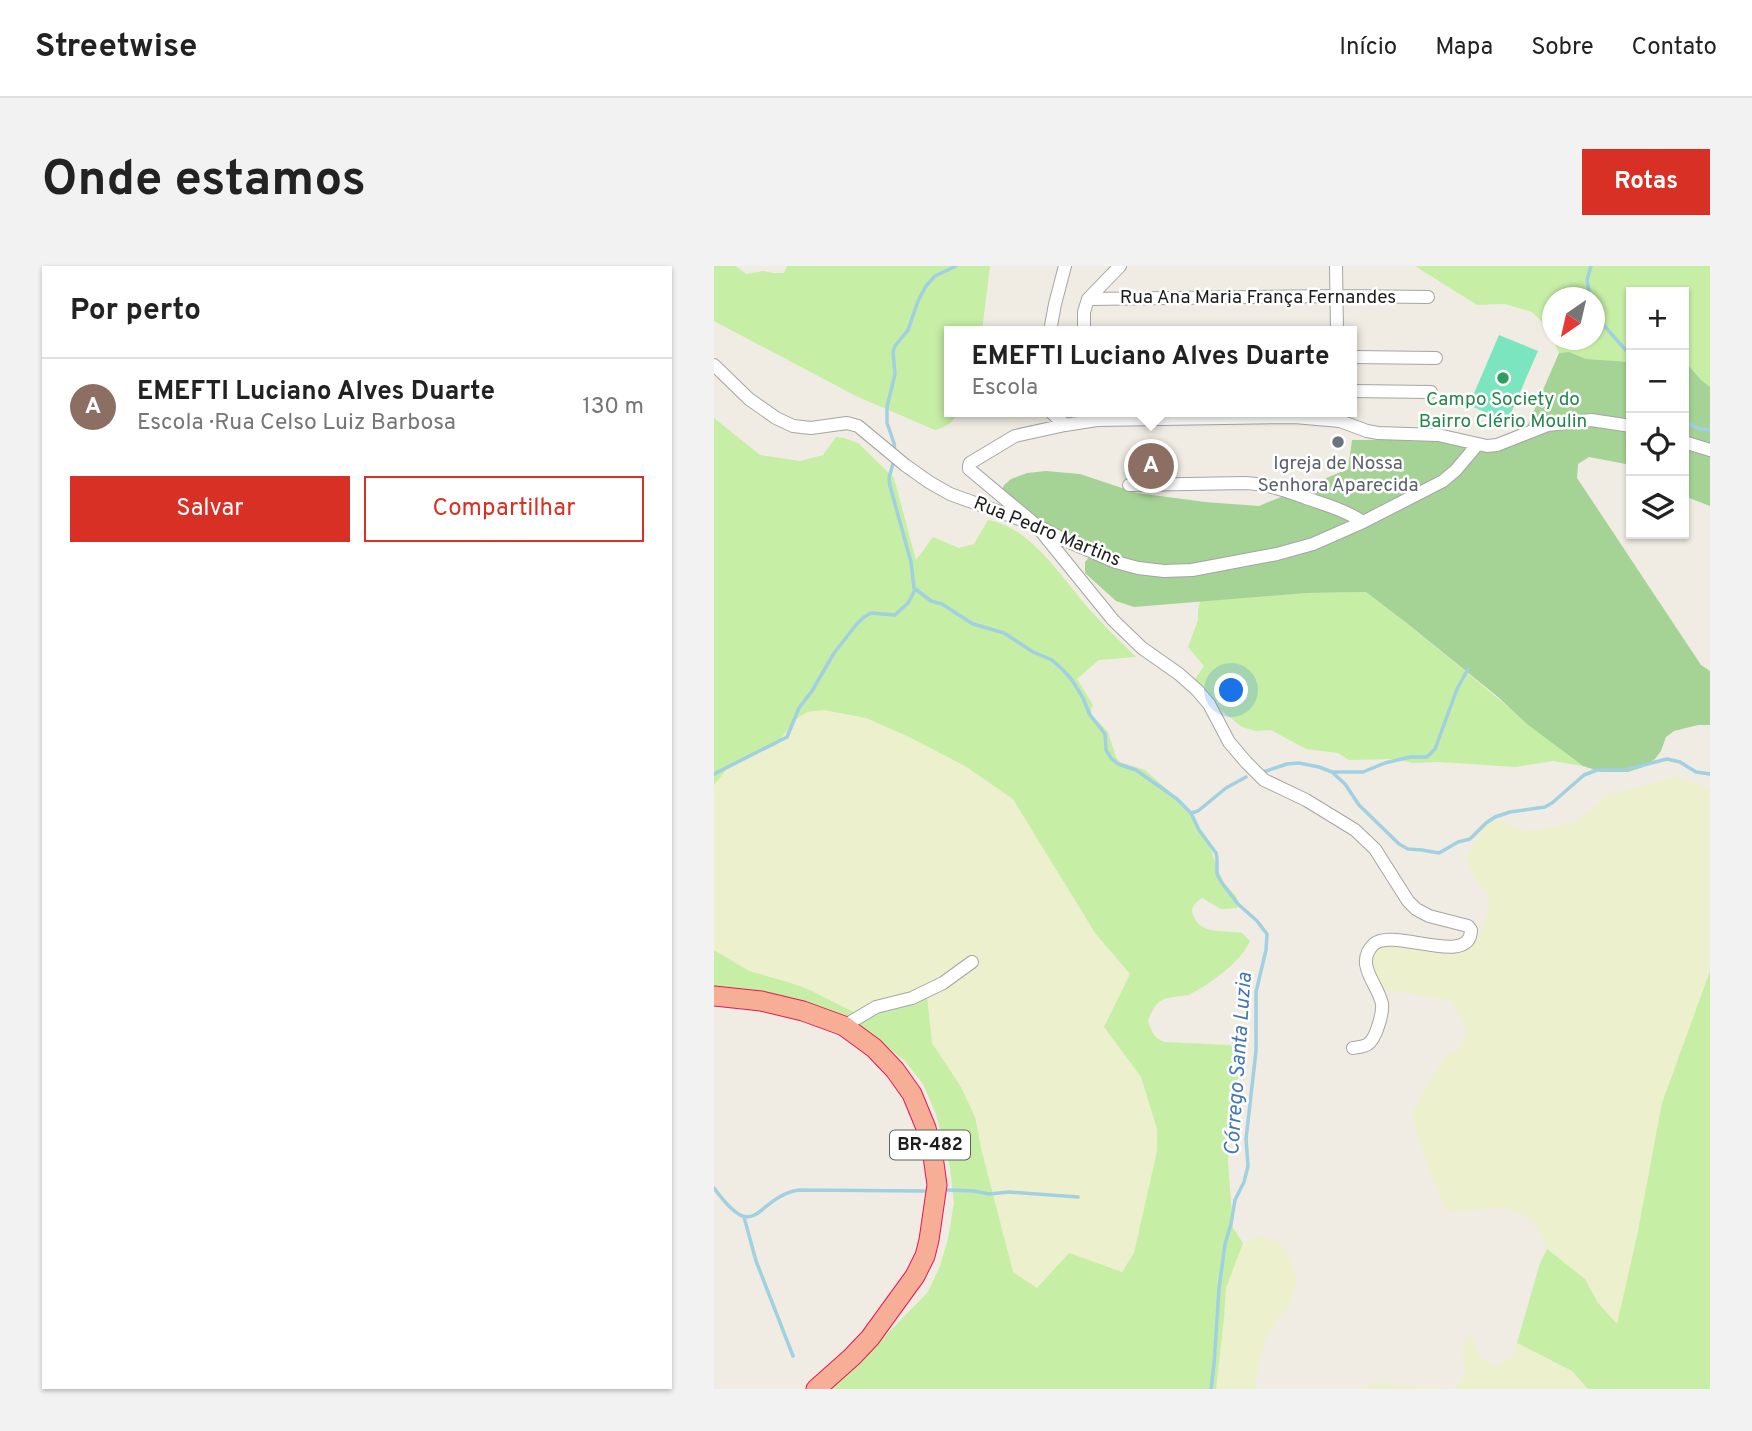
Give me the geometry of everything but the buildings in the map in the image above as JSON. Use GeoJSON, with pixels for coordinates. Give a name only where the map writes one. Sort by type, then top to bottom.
{"type":"FeatureCollection","features":[{"type":"Feature","properties":{"kind":"highway","name":"BR-482"},"geometry":{"type":"LineString","coordinates":[[714,996],[761,1001],[803,1011],[844,1026],[874,1048],[895,1070],[912,1094],[926,1128],[937,1185],[925,1256],[915,1276],[870,1338],[816,1389]]}},
{"type":"Feature","properties":{"kind":"street"},"geometry":{"type":"LineString","coordinates":[[1051,326],[1065,266]]}},
{"type":"Feature","properties":{"kind":"street"},"geometry":{"type":"LineString","coordinates":[[1084,326],[1088,299],[1120,266]]}},
{"type":"Feature","properties":{"kind":"street"},"geometry":{"type":"LineString","coordinates":[[1336,266],[1337,326]]}},
{"type":"Feature","properties":{"kind":"street","name":"Rua Ana Maria França Fernandes"},"geometry":{"type":"LineString","coordinates":[[1088,299],[1428,297]]}},
{"type":"Feature","properties":{"kind":"street"},"geometry":{"type":"LineString","coordinates":[[1357,357],[1436,358]]}},
{"type":"Feature","properties":{"kind":"street","name":"Rua Pedro Martins"},"geometry":{"type":"LineString","coordinates":[[714,365],[749,399],[793,426],[811,428],[847,423],[858,426],[901,462],[950,494],[1036,525],[1116,562],[1164,571],[1192,570],[1277,554],[1313,544],[1443,481],[1457,470],[1477,445]]}},
{"type":"Feature","properties":{"kind":"street"},"geometry":{"type":"LineString","coordinates":[[1357,391],[1431,392]]}},
{"type":"Feature","properties":{"kind":"street"},"geometry":{"type":"LineString","coordinates":[[1056,417],[1065,425]]}},
{"type":"Feature","properties":{"kind":"street"},"geometry":{"type":"LineString","coordinates":[[1092,417],[1015,436],[970,463],[969,469],[1036,525],[1113,620],[1150,655],[1197,690],[1209,704],[1229,742],[1264,780],[1306,800],[1355,830],[1375,849],[1416,909],[1429,916],[1468,926],[1471,930],[1468,941],[1447,948],[1392,939],[1382,940],[1374,945],[1367,959],[1366,969],[1382,1001],[1382,1010],[1373,1039],[1367,1045],[1353,1048]]}},
{"type":"Feature","properties":{"kind":"street"},"geometry":{"type":"LineString","coordinates":[[1294,417],[1340,417],[1367,431],[1438,435],[1477,445],[1497,445],[1548,425],[1591,420],[1626,425]]}},
{"type":"Feature","properties":{"kind":"street"},"geometry":{"type":"LineString","coordinates":[[1689,444],[1710,450]]}},
{"type":"Feature","properties":{"kind":"street"},"geometry":{"type":"LineString","coordinates":[[1129,485],[1265,484],[1338,509],[1363,522]]}},
{"type":"Feature","properties":{"kind":"street"},"geometry":{"type":"LineString","coordinates":[[844,1026],[876,1007],[912,998],[943,983],[972,962]]}},
{"type":"Feature","properties":{"kind":"green space"},"geometry":{"type":"Polygon","coordinates":[[[714,266],[736,266],[746,274],[763,271],[784,273],[787,266],[990,266],[983,326],[944,326],[944,417],[955,417],[949,424],[935,430],[856,396],[714,321],[714,266]]]}},
{"type":"Feature","properties":{"kind":"green space"},"geometry":{"type":"Polygon","coordinates":[[[1415,266],[1710,266],[1710,387],[1689,366],[1689,287],[1626,287],[1626,362],[1586,359],[1569,352],[1559,353],[1558,350],[1605,350],[1605,287],[1542,287],[1542,322],[1532,312],[1505,304],[1477,305],[1415,266]]]}},
{"type":"Feature","properties":{"kind":"green space","name":"Campo Society do Bairro Clério Moulin"},"geometry":{"type":"Polygon","coordinates":[[[1499,335],[1538,351],[1507,422],[1469,405],[1499,335]]]}},
{"type":"Feature","properties":{"kind":"green space"},"geometry":{"type":"Polygon","coordinates":[[[1569,352],[1586,359],[1626,362],[1626,464],[1589,457],[1578,464],[1577,478],[1701,665],[1710,671],[1710,725],[1674,731],[1666,737],[1655,759],[1628,772],[1602,772],[1583,766],[1527,724],[1498,697],[1366,592],[1307,593],[1134,607],[1116,601],[1085,573],[1085,562],[1090,556],[1000,495],[1004,485],[1011,479],[1027,473],[1046,471],[1080,474],[1137,493],[1259,506],[1348,469],[1352,440],[1417,440],[1426,436],[1429,428],[1515,445],[1522,438],[1559,353],[1569,352]]]}},
{"type":"Feature","properties":{"kind":"green space"},"geometry":{"type":"Polygon","coordinates":[[[1689,366],[1710,387],[1710,506],[1689,498],[1689,366]]]}},
{"type":"Feature","properties":{"kind":"green space"},"geometry":{"type":"Polygon","coordinates":[[[714,418],[760,455],[800,461],[823,455],[836,437],[858,443],[894,478],[916,560],[933,537],[959,548],[974,544],[988,520],[1019,533],[1046,556],[1096,617],[1136,657],[1099,660],[1077,679],[1093,705],[1092,715],[1108,732],[1116,757],[1120,762],[1145,770],[1189,809],[1210,846],[1219,873],[1236,896],[1239,904],[1237,908],[1221,909],[1202,898],[1192,908],[1197,923],[1215,931],[1242,933],[1250,941],[1240,956],[1217,978],[1189,995],[1160,1001],[1148,1020],[1153,1034],[1164,1042],[1230,1045],[1237,1052],[1239,1073],[1231,1109],[1228,1161],[1233,1228],[1243,1243],[1226,1288],[1216,1389],[832,1389],[842,1374],[877,1344],[928,1292],[940,1266],[954,1203],[950,1167],[936,1114],[923,1084],[905,1061],[878,1040],[770,994],[714,986],[714,950],[749,971],[810,990],[861,1016],[927,995],[932,1043],[961,1087],[975,1117],[1013,1272],[1037,1288],[1069,1253],[1122,1272],[1134,1253],[1157,1151],[1157,1129],[1141,1077],[1104,1027],[1130,974],[1095,933],[1013,799],[965,766],[909,737],[866,718],[824,710],[807,712],[796,719],[775,746],[737,761],[714,785],[714,418]]]}},
{"type":"Feature","properties":{"kind":"green space"},"geometry":{"type":"Polygon","coordinates":[[[1366,592],[1583,766],[1553,761],[1515,767],[1441,762],[1412,763],[1396,759],[1349,760],[1338,753],[1306,749],[1271,730],[1256,731],[1242,727],[1217,707],[1193,682],[1204,666],[1188,647],[1198,620],[1200,601],[1307,593],[1366,592]]]}},
{"type":"Feature","properties":{"kind":"green space"},"geometry":{"type":"Polygon","coordinates":[[[824,710],[866,718],[909,737],[965,766],[1013,799],[1095,933],[1130,974],[1104,1027],[1141,1077],[1157,1129],[1157,1150],[1134,1253],[1122,1272],[1069,1253],[1037,1289],[1013,1272],[981,1148],[961,1087],[932,1043],[927,995],[861,1017],[810,990],[749,971],[714,950],[714,785],[737,761],[775,746],[796,719],[807,712],[824,710]]]}},
{"type":"Feature","properties":{"kind":"green space"},"geometry":{"type":"Polygon","coordinates":[[[1678,776],[1710,790],[1710,971],[1662,1103],[1617,1325],[1598,1303],[1585,1279],[1547,1249],[1536,1225],[1522,1214],[1504,1208],[1447,1212],[1424,1158],[1412,1112],[1444,1058],[1460,1047],[1467,1031],[1451,1000],[1385,990],[1372,983],[1371,956],[1378,947],[1389,944],[1456,950],[1474,942],[1480,935],[1490,904],[1488,892],[1479,885],[1470,869],[1467,856],[1483,824],[1497,820],[1526,831],[1560,826],[1577,821],[1608,795],[1678,776]]]}},
{"type":"Feature","properties":{"kind":"green space"},"geometry":{"type":"Polygon","coordinates":[[[1710,971],[1710,1389],[1588,1389],[1572,1371],[1517,1343],[1540,1263],[1547,1249],[1585,1279],[1598,1303],[1617,1324],[1662,1103],[1710,971]]]}},
{"type":"Feature","properties":{"kind":"green space"},"geometry":{"type":"Polygon","coordinates":[[[1258,1236],[1273,1240],[1283,1247],[1292,1261],[1296,1279],[1295,1291],[1289,1305],[1268,1333],[1259,1361],[1255,1389],[1216,1389],[1226,1288],[1243,1243],[1258,1236]]]}},
{"type":"Feature","properties":{"kind":"green space"},"geometry":{"type":"Polygon","coordinates":[[[1471,1333],[1479,1358],[1499,1366],[1513,1354],[1517,1343],[1572,1372],[1588,1389],[1455,1389],[1466,1373],[1462,1354],[1466,1337],[1471,1333]]]}},
{"type":"Feature","properties":{"kind":"green space"},"geometry":{"type":"Polygon","coordinates":[[[1366,1385],[1451,1389],[1359,1389],[1366,1385]]]}},
{"type":"Feature","properties":{"kind":"waterway","name":"Córrego Santa Luzia"},"geometry":{"type":"LineString","coordinates":[[895,453],[887,423],[887,407],[895,374],[893,352],[908,330],[926,286],[935,276],[956,266]]}},
{"type":"Feature","properties":{"kind":"waterway"},"geometry":{"type":"LineString","coordinates":[[1588,287],[1591,266]]}},
{"type":"Feature","properties":{"kind":"waterway"},"geometry":{"type":"LineString","coordinates":[[1605,327],[1626,350]]}},
{"type":"Feature","properties":{"kind":"waterway"},"geometry":{"type":"LineString","coordinates":[[1689,424],[1699,429],[1710,430]]}},
{"type":"Feature","properties":{"kind":"waterway","name":"Córrego Santa Luzia"},"geometry":{"type":"LineString","coordinates":[[894,460],[889,478],[890,486],[911,562],[914,588],[931,601],[942,604],[973,624],[1004,633],[1033,652],[1052,660],[1063,670],[1083,698],[1090,715],[1105,734],[1106,750],[1111,758],[1118,764],[1136,770],[1177,799],[1191,813],[1199,830],[1216,853],[1217,874],[1222,883],[1267,934],[1256,992],[1256,1051],[1246,1139],[1248,1166],[1235,1200],[1225,1244],[1211,1389]]}},
{"type":"Feature","properties":{"kind":"waterway"},"geometry":{"type":"LineString","coordinates":[[714,774],[787,737],[799,708],[834,653],[856,625],[871,613],[895,615],[908,603],[915,590]]}},
{"type":"Feature","properties":{"kind":"waterway"},"geometry":{"type":"LineString","coordinates":[[1263,772],[1299,763],[1332,772],[1363,772],[1410,757],[1427,757],[1435,749],[1457,689],[1468,669]]}},
{"type":"Feature","properties":{"kind":"waterway"},"geometry":{"type":"LineString","coordinates":[[1332,772],[1345,784],[1359,805],[1399,844],[1408,849],[1439,853],[1458,842],[1470,839],[1495,817],[1545,807],[1584,775],[1597,770],[1624,770],[1667,759],[1680,762],[1696,772],[1710,774]]}},
{"type":"Feature","properties":{"kind":"waterway"},"geometry":{"type":"LineString","coordinates":[[1191,813],[1198,811],[1226,788],[1246,777]]}},
{"type":"Feature","properties":{"kind":"waterway"},"geometry":{"type":"LineString","coordinates":[[714,1188],[728,1206],[740,1215],[748,1217],[784,1194],[799,1190],[925,1191]]}},
{"type":"Feature","properties":{"kind":"waterway"},"geometry":{"type":"LineString","coordinates":[[948,1190],[1078,1197]]}},
{"type":"Feature","properties":{"kind":"waterway"},"geometry":{"type":"LineString","coordinates":[[744,1217],[756,1261],[793,1356]]}},
{"type":"Feature","properties":{"kind":"place","name":"Campo Society do Bairro Clério Moulin"},"geometry":{"type":"Point","coordinates":[1503,378]}},
{"type":"Feature","properties":{"kind":"place","name":"Igreja de Nossa Senhora Aparecida"},"geometry":{"type":"Point","coordinates":[1338,442]}},
{"type":"Feature","properties":{"kind":"place","name":"EMEFTI Luciano Alves Duarte"},"geometry":{"type":"Point","coordinates":[1151,466]}}]}
